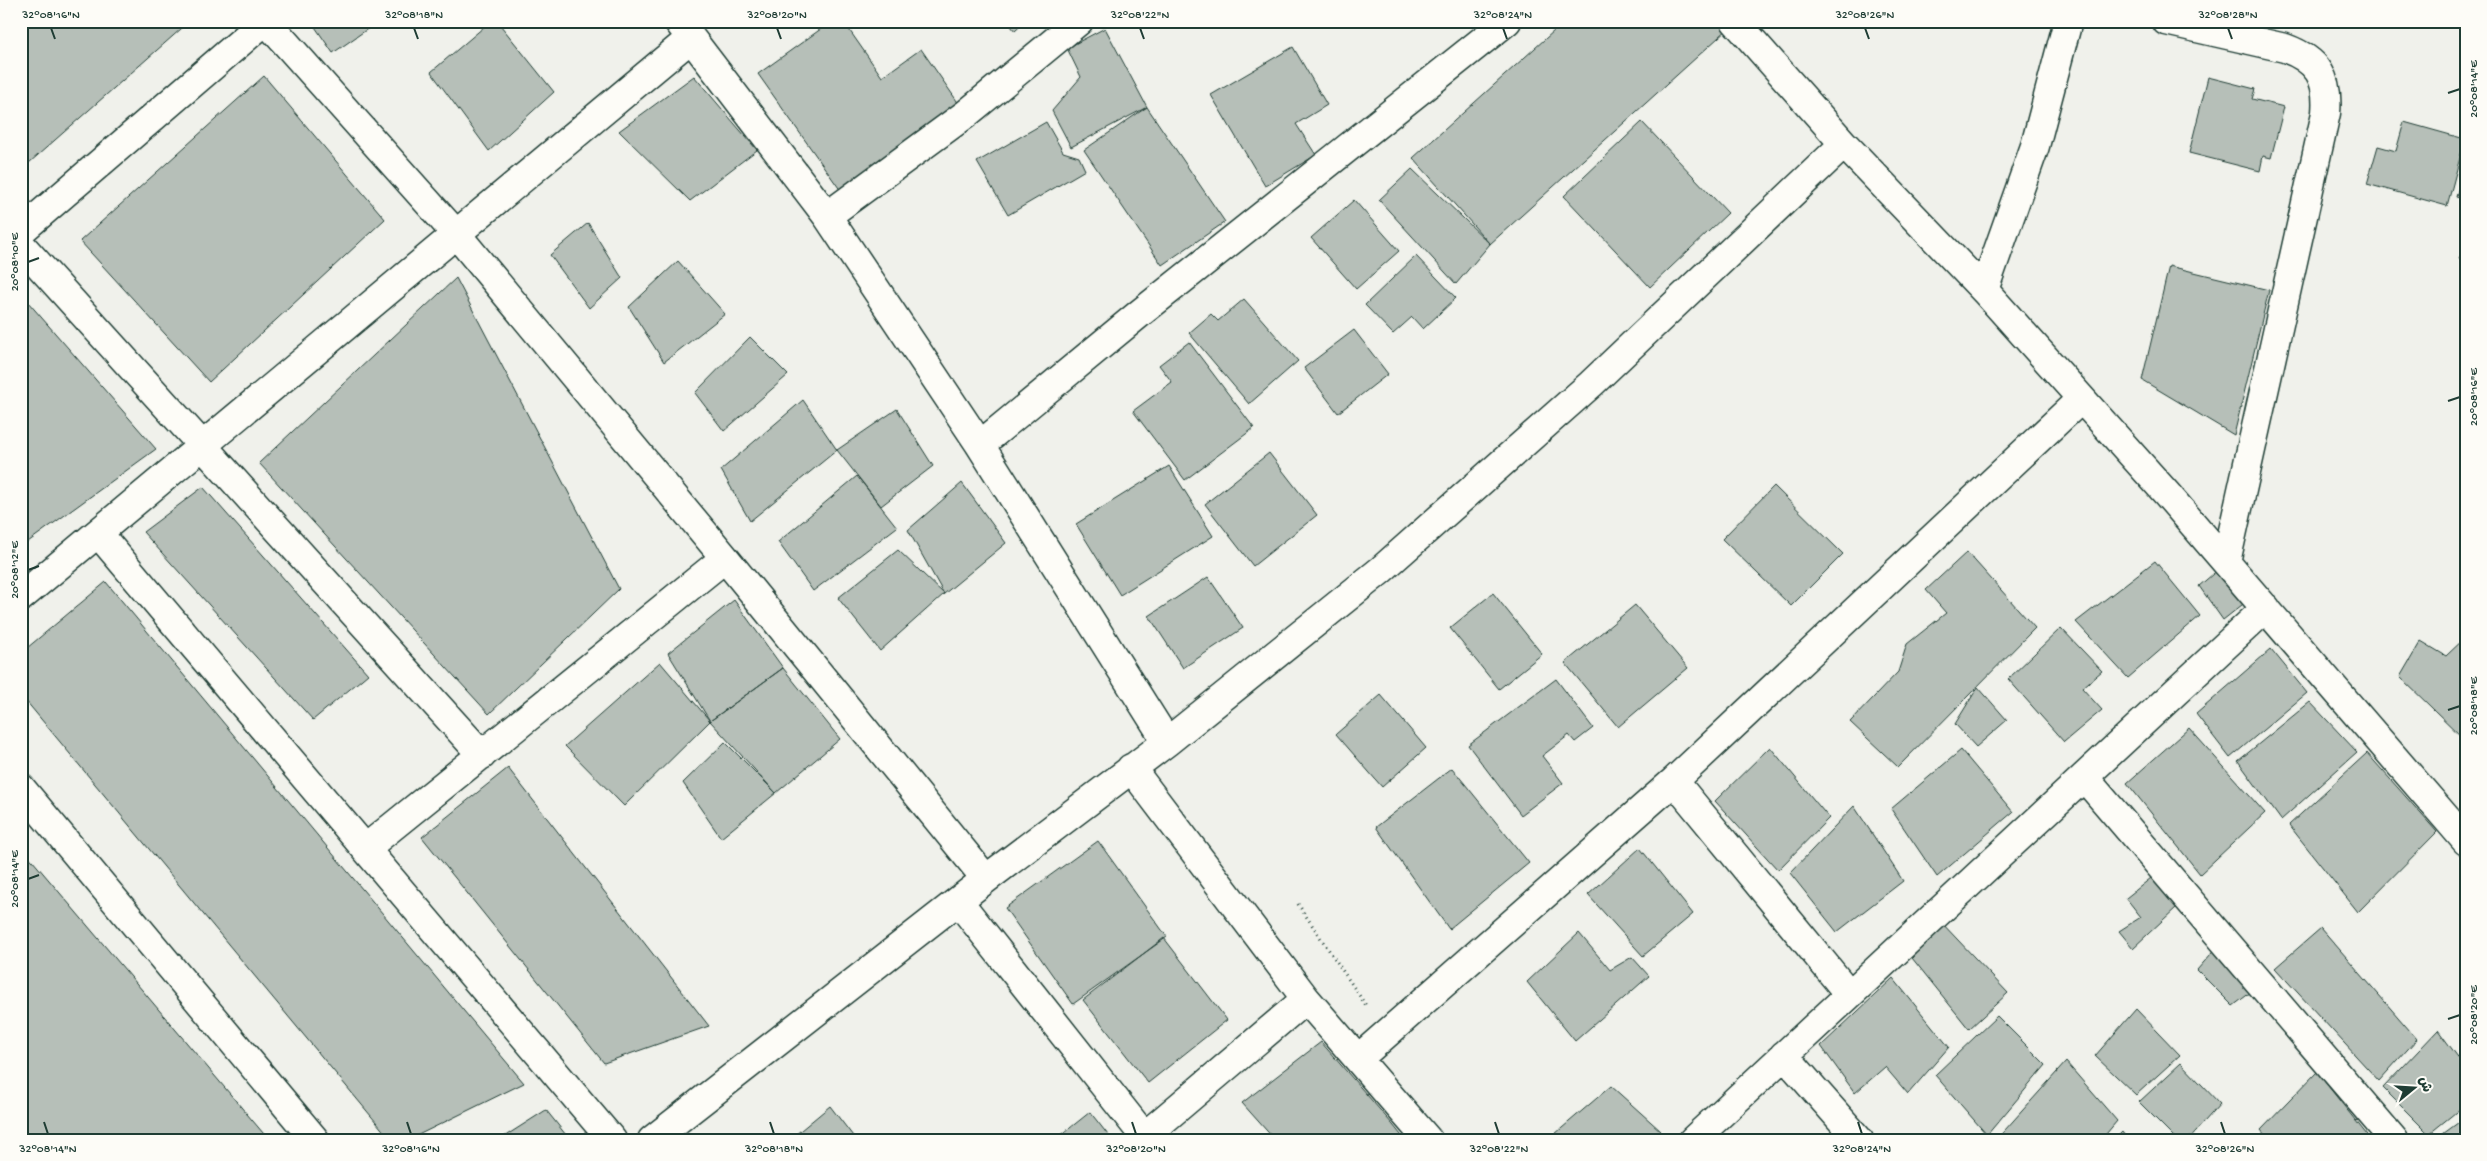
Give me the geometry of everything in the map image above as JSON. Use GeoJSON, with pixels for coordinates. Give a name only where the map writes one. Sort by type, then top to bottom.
{"type":"FeatureCollection","features":[{"type":"Feature","properties":{"kind":"street"},"geometry":{"type":"LineString","coordinates":[[21,231],[265,21],[456,235],[725,558],[986,879]]}},
{"type":"Feature","properties":{"kind":"street"},"geometry":{"type":"LineString","coordinates":[[827,216],[966,114],[1079,21]]}},
{"type":"Feature","properties":{"kind":"street"},"geometry":{"type":"LineString","coordinates":[[980,445],[1139,314],[1507,21]]}},
{"type":"Feature","properties":{"kind":"street"},"geometry":{"type":"LineString","coordinates":[[1734,21],[1844,144],[1984,290],[2226,562],[2466,841]]}},
{"type":"Feature","properties":{"kind":"street"},"geometry":{"type":"LineString","coordinates":[[1984,290],[2035,146],[2068,21]]}},
{"type":"Feature","properties":{"kind":"street"},"geometry":{"type":"LineString","coordinates":[[2166,21],[2285,48],[2301,54],[2314,65],[2323,79],[2327,96],[2326,113],[2226,562]]}},
{"type":"Feature","properties":{"kind":"street"},"geometry":{"type":"LineString","coordinates":[[21,597],[456,235],[685,30],[827,216],[980,445],[1167,742]]}},
{"type":"Feature","properties":{"kind":"street"},"geometry":{"type":"LineString","coordinates":[[652,1140],[986,879],[1167,742],[1396,557],[1591,384],[1844,144]]}},
{"type":"Feature","properties":{"kind":"street"},"geometry":{"type":"LineString","coordinates":[[21,245],[482,755]]}},
{"type":"Feature","properties":{"kind":"street"},"geometry":{"type":"LineString","coordinates":[[1359,1058],[1674,781],[2080,399]]}},
{"type":"Feature","properties":{"kind":"street"},"geometry":{"type":"LineString","coordinates":[[98,532],[612,1140]]}},
{"type":"Feature","properties":{"kind":"street"},"geometry":{"type":"LineString","coordinates":[[366,848],[725,558]]}},
{"type":"Feature","properties":{"kind":"street"},"geometry":{"type":"LineString","coordinates":[[1693,1140],[2266,608]]}},
{"type":"Feature","properties":{"kind":"street"},"geometry":{"type":"LineString","coordinates":[[1131,768],[1306,998],[1428,1140]]}},
{"type":"Feature","properties":{"kind":"street"},"geometry":{"type":"LineString","coordinates":[[2084,777],[2394,1140]]}},
{"type":"Feature","properties":{"kind":"street"},"geometry":{"type":"LineString","coordinates":[[1674,781],[1849,994]]}},
{"type":"Feature","properties":{"kind":"street"},"geometry":{"type":"LineString","coordinates":[[21,788],[315,1140]]}},
{"type":"Feature","properties":{"kind":"street"},"geometry":{"type":"LineString","coordinates":[[959,902],[1142,1138],[1306,998]]}},
{"type":"Feature","properties":{"kind":"street"},"geometry":{"type":"LineString","coordinates":[[1784,1055],[1859,1140]]}},
{"type":"Feature","properties":{"kind":"path"},"geometry":{"type":"LineString","coordinates":[[1298,904],[1386,1035]]}},
{"type":"Feature","properties":{"kind":"building"},"geometry":{"type":"Polygon","coordinates":[[[21,21],[190,21],[21,170],[21,21]]]}},
{"type":"Feature","properties":{"kind":"building"},"geometry":{"type":"Polygon","coordinates":[[[311,21],[379,21],[333,53],[311,21]]]}},
{"type":"Feature","properties":{"kind":"building"},"geometry":{"type":"Polygon","coordinates":[[[491,21],[497,21],[554,92],[489,151],[431,72],[491,21]]]}},
{"type":"Feature","properties":{"kind":"building"},"geometry":{"type":"Polygon","coordinates":[[[832,21],[843,21],[882,77],[921,49],[966,114],[846,198],[758,74],[832,21]]]}},
{"type":"Feature","properties":{"kind":"building"},"geometry":{"type":"Polygon","coordinates":[[[1007,21],[1026,21],[1015,31],[1007,21]]]}},
{"type":"Feature","properties":{"kind":"building"},"geometry":{"type":"Polygon","coordinates":[[[1565,21],[1724,21],[1729,28],[1490,244],[1413,158],[1565,21]]]}},
{"type":"Feature","properties":{"kind":"building"},"geometry":{"type":"Polygon","coordinates":[[[2345,21],[2376,21],[2375,28],[2345,21]]]}},
{"type":"Feature","properties":{"kind":"building"},"geometry":{"type":"Polygon","coordinates":[[[1105,28],[1147,107],[1071,147],[1052,111],[1081,77],[1067,48],[1105,28]]]}},
{"type":"Feature","properties":{"kind":"building"},"geometry":{"type":"Polygon","coordinates":[[[1293,47],[1327,105],[1296,124],[1316,155],[1265,186],[1211,95],[1293,47]]]}},
{"type":"Feature","properties":{"kind":"building"},"geometry":{"type":"Polygon","coordinates":[[[264,76],[385,219],[209,382],[80,241],[264,76]]]}},
{"type":"Feature","properties":{"kind":"building"},"geometry":{"type":"Polygon","coordinates":[[[694,76],[757,150],[690,201],[619,131],[694,76]]]}},
{"type":"Feature","properties":{"kind":"building"},"geometry":{"type":"Polygon","coordinates":[[[2208,77],[2255,89],[2252,99],[2284,107],[2271,158],[2263,156],[2260,171],[2189,153],[2208,77]]]}},
{"type":"Feature","properties":{"kind":"building"},"geometry":{"type":"Polygon","coordinates":[[[1147,107],[1225,222],[1162,265],[1084,150],[1147,107]]]}},
{"type":"Feature","properties":{"kind":"building"},"geometry":{"type":"Polygon","coordinates":[[[1046,122],[1063,152],[1079,157],[1085,170],[1008,215],[977,162],[1046,122]]]}},
{"type":"Feature","properties":{"kind":"building"},"geometry":{"type":"Polygon","coordinates":[[[1642,122],[1728,213],[1650,287],[1564,196],[1642,122]]]}},
{"type":"Feature","properties":{"kind":"building"},"geometry":{"type":"Polygon","coordinates":[[[2404,122],[2465,139],[2447,206],[2367,184],[2378,146],[2396,151],[2404,122]]]}},
{"type":"Feature","properties":{"kind":"building"},"geometry":{"type":"Polygon","coordinates":[[[2466,162],[2466,200],[2456,197],[2466,162]]]}},
{"type":"Feature","properties":{"kind":"building"},"geometry":{"type":"Polygon","coordinates":[[[1412,169],[1490,244],[1456,284],[1379,200],[1412,169]]]}},
{"type":"Feature","properties":{"kind":"building"},"geometry":{"type":"Polygon","coordinates":[[[1354,200],[1399,251],[1356,289],[1311,238],[1354,200]]]}},
{"type":"Feature","properties":{"kind":"building"},"geometry":{"type":"Polygon","coordinates":[[[588,223],[622,278],[589,308],[550,255],[588,223]]]}},
{"type":"Feature","properties":{"kind":"building"},"geometry":{"type":"Polygon","coordinates":[[[2466,247],[2466,263],[2459,258],[2466,247]]]}},
{"type":"Feature","properties":{"kind":"building"},"geometry":{"type":"Polygon","coordinates":[[[1416,256],[1456,298],[1423,329],[1412,317],[1393,334],[1365,305],[1416,256]]]}},
{"type":"Feature","properties":{"kind":"building"},"geometry":{"type":"Polygon","coordinates":[[[678,261],[725,314],[664,362],[629,307],[678,261]]]}},
{"type":"Feature","properties":{"kind":"building"},"geometry":{"type":"Polygon","coordinates":[[[2169,266],[2269,290],[2234,435],[2142,380],[2169,266]]]}},
{"type":"Feature","properties":{"kind":"building"},"geometry":{"type":"Polygon","coordinates":[[[456,278],[619,589],[489,714],[259,463],[456,278]]]}},
{"type":"Feature","properties":{"kind":"building"},"geometry":{"type":"Polygon","coordinates":[[[21,294],[156,449],[21,547],[21,294]]]}},
{"type":"Feature","properties":{"kind":"building"},"geometry":{"type":"Polygon","coordinates":[[[1244,299],[1298,361],[1249,404],[1189,333],[1211,314],[1218,321],[1244,299]]]}},
{"type":"Feature","properties":{"kind":"building"},"geometry":{"type":"Polygon","coordinates":[[[1354,330],[1388,374],[1338,413],[1304,368],[1354,330]]]}},
{"type":"Feature","properties":{"kind":"building"},"geometry":{"type":"Polygon","coordinates":[[[750,337],[788,375],[724,431],[695,393],[750,337]]]}},
{"type":"Feature","properties":{"kind":"building"},"geometry":{"type":"Polygon","coordinates":[[[1189,342],[1254,428],[1185,480],[1133,411],[1172,382],[1159,365],[1189,342]]]}},
{"type":"Feature","properties":{"kind":"building"},"geometry":{"type":"Polygon","coordinates":[[[803,400],[837,450],[750,521],[721,470],[803,400]]]}},
{"type":"Feature","properties":{"kind":"building"},"geometry":{"type":"Polygon","coordinates":[[[897,409],[933,466],[881,506],[837,450],[897,409]]]}},
{"type":"Feature","properties":{"kind":"building"},"geometry":{"type":"Polygon","coordinates":[[[1269,453],[1317,515],[1253,566],[1205,504],[1269,453]]]}},
{"type":"Feature","properties":{"kind":"building"},"geometry":{"type":"Polygon","coordinates":[[[1169,466],[1213,536],[1120,595],[1076,524],[1169,466]]]}},
{"type":"Feature","properties":{"kind":"building"},"geometry":{"type":"Polygon","coordinates":[[[857,476],[897,527],[813,591],[778,542],[857,476]]]}},
{"type":"Feature","properties":{"kind":"building"},"geometry":{"type":"Polygon","coordinates":[[[962,483],[1006,543],[944,594],[908,530],[962,483]]]}},
{"type":"Feature","properties":{"kind":"building"},"geometry":{"type":"Polygon","coordinates":[[[1774,486],[1843,554],[1791,606],[1722,539],[1774,486]]]}},
{"type":"Feature","properties":{"kind":"building"},"geometry":{"type":"Polygon","coordinates":[[[203,487],[368,674],[313,720],[143,532],[203,487]]]}},
{"type":"Feature","properties":{"kind":"building"},"geometry":{"type":"Polygon","coordinates":[[[898,550],[944,594],[880,651],[838,598],[898,550]]]}},
{"type":"Feature","properties":{"kind":"building"},"geometry":{"type":"Polygon","coordinates":[[[1967,552],[2035,628],[1898,767],[1850,722],[1898,672],[1907,644],[1946,613],[1926,590],[1967,552]]]}},
{"type":"Feature","properties":{"kind":"building"},"geometry":{"type":"Polygon","coordinates":[[[2155,561],[2200,616],[2128,678],[2076,622],[2155,561]]]}},
{"type":"Feature","properties":{"kind":"building"},"geometry":{"type":"Polygon","coordinates":[[[2220,568],[2247,601],[2223,620],[2199,586],[2220,568]]]}},
{"type":"Feature","properties":{"kind":"building"},"geometry":{"type":"Polygon","coordinates":[[[1208,577],[1243,628],[1183,668],[1149,616],[1208,577]]]}},
{"type":"Feature","properties":{"kind":"building"},"geometry":{"type":"Polygon","coordinates":[[[106,582],[524,1083],[408,1140],[391,1140],[21,695],[21,653],[106,582]]]}},
{"type":"Feature","properties":{"kind":"building"},"geometry":{"type":"Polygon","coordinates":[[[1493,593],[1542,654],[1499,689],[1450,628],[1493,593]]]}},
{"type":"Feature","properties":{"kind":"building"},"geometry":{"type":"Polygon","coordinates":[[[734,600],[783,668],[710,721],[668,653],[734,600]]]}},
{"type":"Feature","properties":{"kind":"building"},"geometry":{"type":"Polygon","coordinates":[[[1635,605],[1688,668],[1618,727],[1565,663],[1635,605]]]}},
{"type":"Feature","properties":{"kind":"building"},"geometry":{"type":"Polygon","coordinates":[[[2061,628],[2102,671],[2082,688],[2102,710],[2064,742],[2008,679],[2061,628]]]}},
{"type":"Feature","properties":{"kind":"building"},"geometry":{"type":"Polygon","coordinates":[[[2466,637],[2466,741],[2400,677],[2421,641],[2446,656],[2466,637]]]}},
{"type":"Feature","properties":{"kind":"building"},"geometry":{"type":"Polygon","coordinates":[[[2271,649],[2307,693],[2230,758],[2196,714],[2271,649]]]}},
{"type":"Feature","properties":{"kind":"building"},"geometry":{"type":"Polygon","coordinates":[[[660,662],[710,721],[624,806],[565,746],[660,662]]]}},
{"type":"Feature","properties":{"kind":"building"},"geometry":{"type":"Polygon","coordinates":[[[783,668],[840,739],[776,793],[710,721],[783,668]]]}},
{"type":"Feature","properties":{"kind":"building"},"geometry":{"type":"Polygon","coordinates":[[[1556,679],[1593,728],[1575,742],[1569,735],[1542,756],[1563,783],[1521,815],[1468,745],[1556,679]]]}},
{"type":"Feature","properties":{"kind":"building"},"geometry":{"type":"Polygon","coordinates":[[[1978,687],[2007,720],[1976,747],[1955,724],[1978,687]]]}},
{"type":"Feature","properties":{"kind":"building"},"geometry":{"type":"Polygon","coordinates":[[[1381,695],[1426,748],[1382,787],[1336,734],[1381,695]]]}},
{"type":"Feature","properties":{"kind":"building"},"geometry":{"type":"Polygon","coordinates":[[[2310,702],[2357,752],[2281,820],[2238,761],[2310,702]]]}},
{"type":"Feature","properties":{"kind":"building"},"geometry":{"type":"Polygon","coordinates":[[[2189,728],[2265,813],[2200,874],[2127,783],[2189,728]]]}},
{"type":"Feature","properties":{"kind":"building"},"geometry":{"type":"Polygon","coordinates":[[[725,742],[776,793],[721,838],[683,783],[725,742]]]}},
{"type":"Feature","properties":{"kind":"building"},"geometry":{"type":"Polygon","coordinates":[[[1770,747],[1829,818],[1778,870],[1715,801],[1770,747]]]}},
{"type":"Feature","properties":{"kind":"building"},"geometry":{"type":"Polygon","coordinates":[[[1961,750],[2013,812],[1937,877],[1891,809],[1961,750]]]}},
{"type":"Feature","properties":{"kind":"building"},"geometry":{"type":"Polygon","coordinates":[[[2367,753],[2437,832],[2358,912],[2289,825],[2367,753]]]}},
{"type":"Feature","properties":{"kind":"building"},"geometry":{"type":"Polygon","coordinates":[[[508,768],[709,1026],[604,1063],[422,837],[508,768]]]}},
{"type":"Feature","properties":{"kind":"building"},"geometry":{"type":"Polygon","coordinates":[[[1452,768],[1529,863],[1449,929],[1376,827],[1452,768]]]}},
{"type":"Feature","properties":{"kind":"building"},"geometry":{"type":"Polygon","coordinates":[[[1854,806],[1903,881],[1837,932],[1790,873],[1854,806]]]}},
{"type":"Feature","properties":{"kind":"building"},"geometry":{"type":"Polygon","coordinates":[[[1098,841],[1167,937],[1073,1004],[1005,908],[1098,841]]]}},
{"type":"Feature","properties":{"kind":"building"},"geometry":{"type":"Polygon","coordinates":[[[21,847],[269,1140],[21,1140],[21,847]]]}},
{"type":"Feature","properties":{"kind":"building"},"geometry":{"type":"Polygon","coordinates":[[[1640,848],[1693,914],[1643,956],[1588,895],[1640,848]]]}},
{"type":"Feature","properties":{"kind":"building"},"geometry":{"type":"Polygon","coordinates":[[[2151,878],[2177,907],[2133,948],[2119,931],[2141,917],[2126,898],[2151,878]]]}},
{"type":"Feature","properties":{"kind":"building"},"geometry":{"type":"Polygon","coordinates":[[[1940,921],[2008,993],[1969,1029],[1912,958],[1940,921]]]}},
{"type":"Feature","properties":{"kind":"building"},"geometry":{"type":"Polygon","coordinates":[[[2321,928],[2417,1039],[2379,1081],[2275,968],[2321,928]]]}},
{"type":"Feature","properties":{"kind":"building"},"geometry":{"type":"Polygon","coordinates":[[[1579,933],[1610,970],[1632,957],[1649,976],[1575,1041],[1527,982],[1579,933]]]}},
{"type":"Feature","properties":{"kind":"building"},"geometry":{"type":"Polygon","coordinates":[[[1164,938],[1227,1020],[1148,1083],[1083,1000],[1164,938]]]}},
{"type":"Feature","properties":{"kind":"building"},"geometry":{"type":"Polygon","coordinates":[[[2218,946],[2255,989],[2233,1006],[2197,970],[2218,946]]]}},
{"type":"Feature","properties":{"kind":"building"},"geometry":{"type":"Polygon","coordinates":[[[1893,978],[1949,1047],[1908,1094],[1885,1067],[1855,1093],[1821,1046],[1893,978]]]}},
{"type":"Feature","properties":{"kind":"building"},"geometry":{"type":"Polygon","coordinates":[[[2136,1009],[2180,1055],[2136,1095],[2095,1056],[2136,1009]]]}},
{"type":"Feature","properties":{"kind":"building"},"geometry":{"type":"Polygon","coordinates":[[[1997,1016],[2046,1065],[1987,1135],[1935,1075],[1997,1016]]]}},
{"type":"Feature","properties":{"kind":"building"},"geometry":{"type":"Polygon","coordinates":[[[2438,1030],[2466,1068],[2466,1104],[2429,1134],[2383,1088],[2438,1030]]]}},
{"type":"Feature","properties":{"kind":"building"},"geometry":{"type":"Polygon","coordinates":[[[1321,1042],[1405,1140],[1275,1140],[1242,1103],[1321,1042]]]}},
{"type":"Feature","properties":{"kind":"building"},"geometry":{"type":"Polygon","coordinates":[[[2066,1062],[2117,1121],[2101,1140],[1996,1140],[2066,1062]]]}},
{"type":"Feature","properties":{"kind":"building"},"geometry":{"type":"Polygon","coordinates":[[[2181,1063],[2220,1104],[2188,1140],[2177,1140],[2139,1102],[2181,1063]]]}},
{"type":"Feature","properties":{"kind":"building"},"geometry":{"type":"Polygon","coordinates":[[[2317,1072],[2367,1135],[2362,1140],[2269,1140],[2261,1130],[2317,1072]]]}},
{"type":"Feature","properties":{"kind":"building"},"geometry":{"type":"Polygon","coordinates":[[[1611,1086],[1661,1131],[1650,1140],[1548,1140],[1611,1086]]]}},
{"type":"Feature","properties":{"kind":"building"},"geometry":{"type":"Polygon","coordinates":[[[830,1106],[856,1140],[789,1140],[830,1106]]]}},
{"type":"Feature","properties":{"kind":"building"},"geometry":{"type":"Polygon","coordinates":[[[546,1110],[570,1140],[499,1140],[546,1110]]]}},
{"type":"Feature","properties":{"kind":"building"},"geometry":{"type":"Polygon","coordinates":[[[1090,1112],[1112,1140],[1055,1140],[1090,1112]]]}},
{"type":"Feature","properties":{"kind":"building"},"geometry":{"type":"Polygon","coordinates":[[[2466,1117],[2466,1140],[2436,1139],[2466,1117]]]}},
{"type":"Feature","properties":{"kind":"building"},"geometry":{"type":"Polygon","coordinates":[[[2122,1132],[2128,1140],[2114,1140],[2122,1132]]]}}]}
